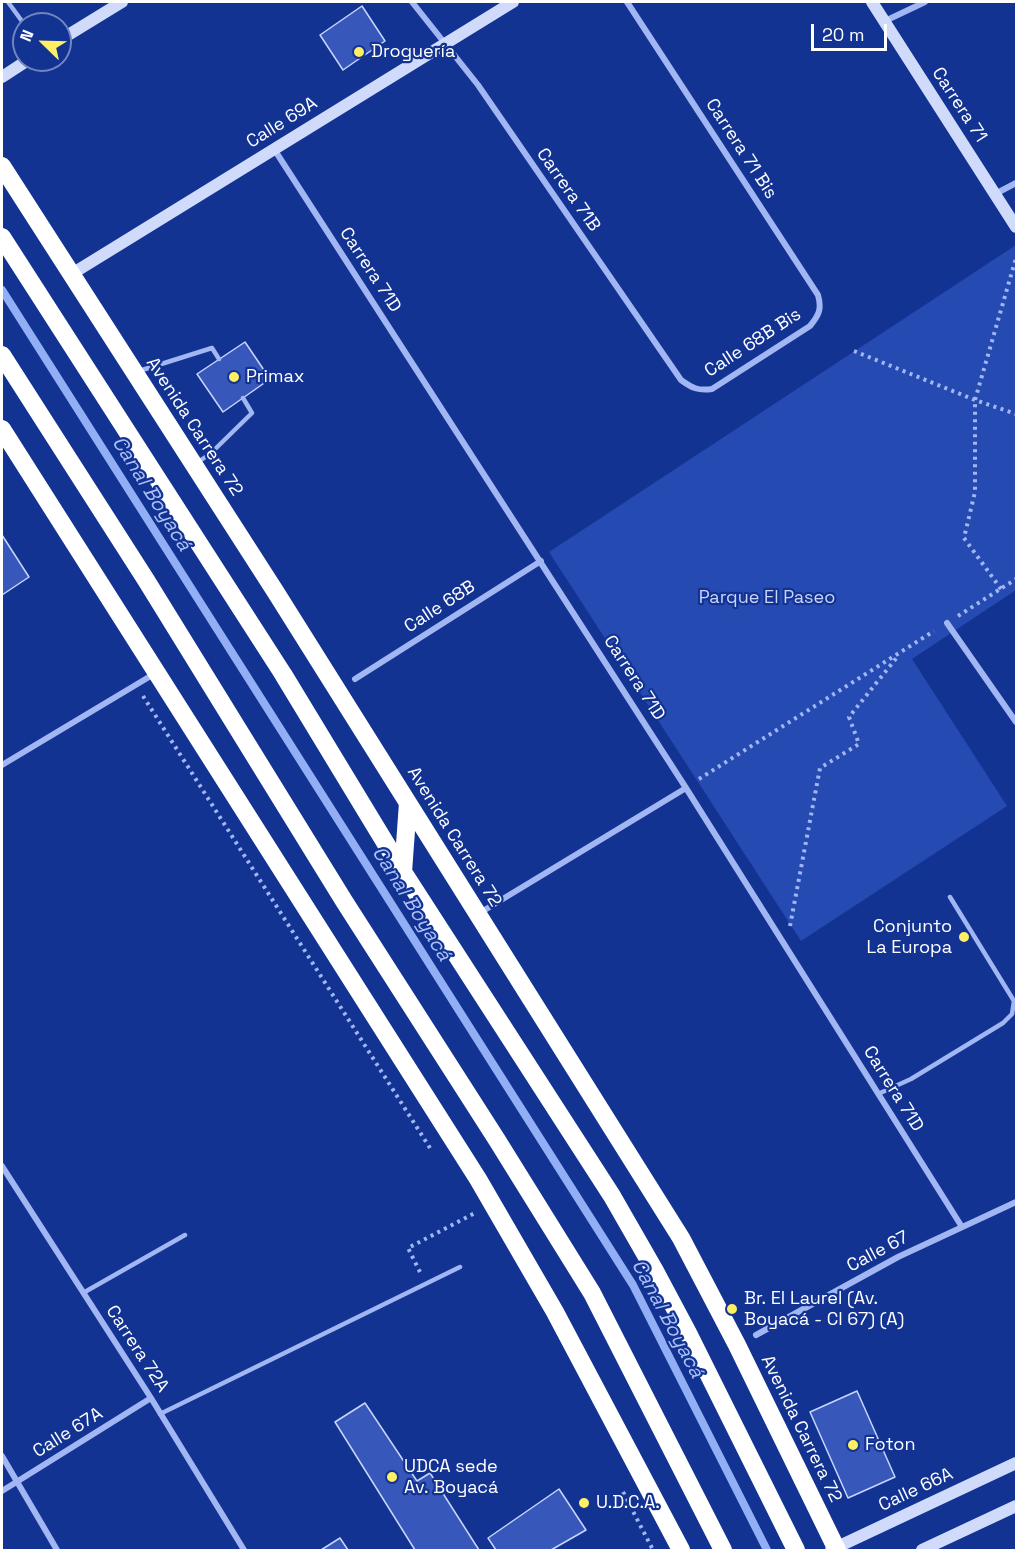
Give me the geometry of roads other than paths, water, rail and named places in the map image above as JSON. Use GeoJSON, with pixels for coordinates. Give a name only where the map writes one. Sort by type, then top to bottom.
{"type":"FeatureCollection","features":[{"type":"Feature","properties":{"kind":"highway","name":"Avenida Carrera 72"},"geometry":{"type":"LineString","coordinates":[[2,166],[408,803],[681,1238],[737,1345],[834,1550]]}},
{"type":"Feature","properties":{"kind":"highway"},"geometry":{"type":"LineString","coordinates":[[2,237],[283,674],[403,872],[629,1225],[688,1333],[796,1551]]}},
{"type":"Feature","properties":{"kind":"highway"},"geometry":{"type":"LineString","coordinates":[[2,355],[146,580],[344,901],[592,1293],[723,1551]]}},
{"type":"Feature","properties":{"kind":"highway"},"geometry":{"type":"LineString","coordinates":[[2,429],[492,1204],[555,1312],[681,1551]]}},
{"type":"Feature","properties":{"kind":"highway"},"geometry":{"type":"LineString","coordinates":[[403,872],[408,803]]}},
{"type":"Feature","properties":{"kind":"street"},"geometry":{"type":"LineString","coordinates":[[72,33],[122,2]]}},
{"type":"Feature","properties":{"kind":"street","name":"Carrera 71B"},"geometry":{"type":"LineString","coordinates":[[412,2],[478,85],[681,380],[692,389],[702,391]]}},
{"type":"Feature","properties":{"kind":"street","name":"Calle 69A"},"geometry":{"type":"LineString","coordinates":[[70,275],[513,2]]}},
{"type":"Feature","properties":{"kind":"street","name":"Carrera 71 Bis"},"geometry":{"type":"LineString","coordinates":[[627,2],[818,295],[821,305],[819,315]]}},
{"type":"Feature","properties":{"kind":"street","name":"Carrera 71"},"geometry":{"type":"LineString","coordinates":[[872,2],[1017,227]]}},
{"type":"Feature","properties":{"kind":"street"},"geometry":{"type":"LineString","coordinates":[[884,22],[924,2]]}},
{"type":"Feature","properties":{"kind":"street","name":"Carrera 71D"},"geometry":{"type":"LineString","coordinates":[[274,149],[686,788],[962,1227]]}},
{"type":"Feature","properties":{"kind":"street"},"geometry":{"type":"LineString","coordinates":[[995,194],[1017,183]]}},
{"type":"Feature","properties":{"kind":"street","name":"Calle 68B Bis"},"geometry":{"type":"LineString","coordinates":[[702,391],[712,389],[810,326],[819,315]]}},
{"type":"Feature","properties":{"kind":"street","name":"Calle 68B"},"geometry":{"type":"LineString","coordinates":[[355,679],[541,561]]}},
{"type":"Feature","properties":{"kind":"street"},"geometry":{"type":"LineString","coordinates":[[947,623],[1017,722]]}},
{"type":"Feature","properties":{"kind":"street"},"geometry":{"type":"LineString","coordinates":[[2,765],[157,672]]}},
{"type":"Feature","properties":{"kind":"street"},"geometry":{"type":"LineString","coordinates":[[478,914],[686,788]]}},
{"type":"Feature","properties":{"kind":"street","name":"Carrera 72A"},"geometry":{"type":"LineString","coordinates":[[2,1166],[151,1398],[244,1551]]}},
{"type":"Feature","properties":{"kind":"street","name":"Calle 67"},"geometry":{"type":"LineString","coordinates":[[756,1335],[898,1257],[1017,1202]]}},
{"type":"Feature","properties":{"kind":"street","name":"Calle 67A"},"geometry":{"type":"LineString","coordinates":[[2,1491],[151,1398]]}},
{"type":"Feature","properties":{"kind":"street"},"geometry":{"type":"LineString","coordinates":[[2,1456],[57,1551]]}},
{"type":"Feature","properties":{"kind":"street","name":"Calle 66A"},"geometry":{"type":"LineString","coordinates":[[834,1550],[1017,1463]]}},
{"type":"Feature","properties":{"kind":"street"},"geometry":{"type":"LineString","coordinates":[[921,1551],[1017,1506]]}},
{"type":"Feature","properties":{"kind":"lane"},"geometry":{"type":"LineString","coordinates":[[134,373],[212,348],[219,359]]}},
{"type":"Feature","properties":{"kind":"lane"},"geometry":{"type":"LineString","coordinates":[[193,465],[210,454],[252,413],[243,398]]}},
{"type":"Feature","properties":{"kind":"lane"},"geometry":{"type":"LineString","coordinates":[[878,1094],[910,1079],[1004,1023],[1012,1014],[1014,1001],[950,897]]}},
{"type":"Feature","properties":{"kind":"lane"},"geometry":{"type":"LineString","coordinates":[[83,1293],[185,1235]]}},
{"type":"Feature","properties":{"kind":"lane"},"geometry":{"type":"LineString","coordinates":[[160,1414],[460,1267]]}},
{"type":"Feature","properties":{"kind":"waterway","name":"Canal Boyacá"},"geometry":{"type":"LineString","coordinates":[[2,290],[633,1285],[767,1550]]}},
{"type":"Feature","properties":{"kind":"place","name":"Droguería"},"geometry":{"type":"Point","coordinates":[359,52]}},
{"type":"Feature","properties":{"kind":"place","name":"Primax"},"geometry":{"type":"Point","coordinates":[234,377]}},
{"type":"Feature","properties":{"kind":"place","name":"Conjunto La Europa"},"geometry":{"type":"Point","coordinates":[964,937]}},
{"type":"Feature","properties":{"kind":"place","name":"Br. El Laurel (Av. Boyacá - Cl 67) (A)"},"geometry":{"type":"Point","coordinates":[732,1309]}},
{"type":"Feature","properties":{"kind":"place","name":"Foton"},"geometry":{"type":"Point","coordinates":[853,1445]}},
{"type":"Feature","properties":{"kind":"place","name":"UDCA sede Av. Boyacá"},"geometry":{"type":"Point","coordinates":[392,1477]}},
{"type":"Feature","properties":{"kind":"place","name":"U.D.C.A."},"geometry":{"type":"Point","coordinates":[584,1503]}},
{"type":"Feature","properties":{"kind":"park label","name":"Parque El Paseo"},"geometry":{"type":"Point","coordinates":[767,598]}}]}
